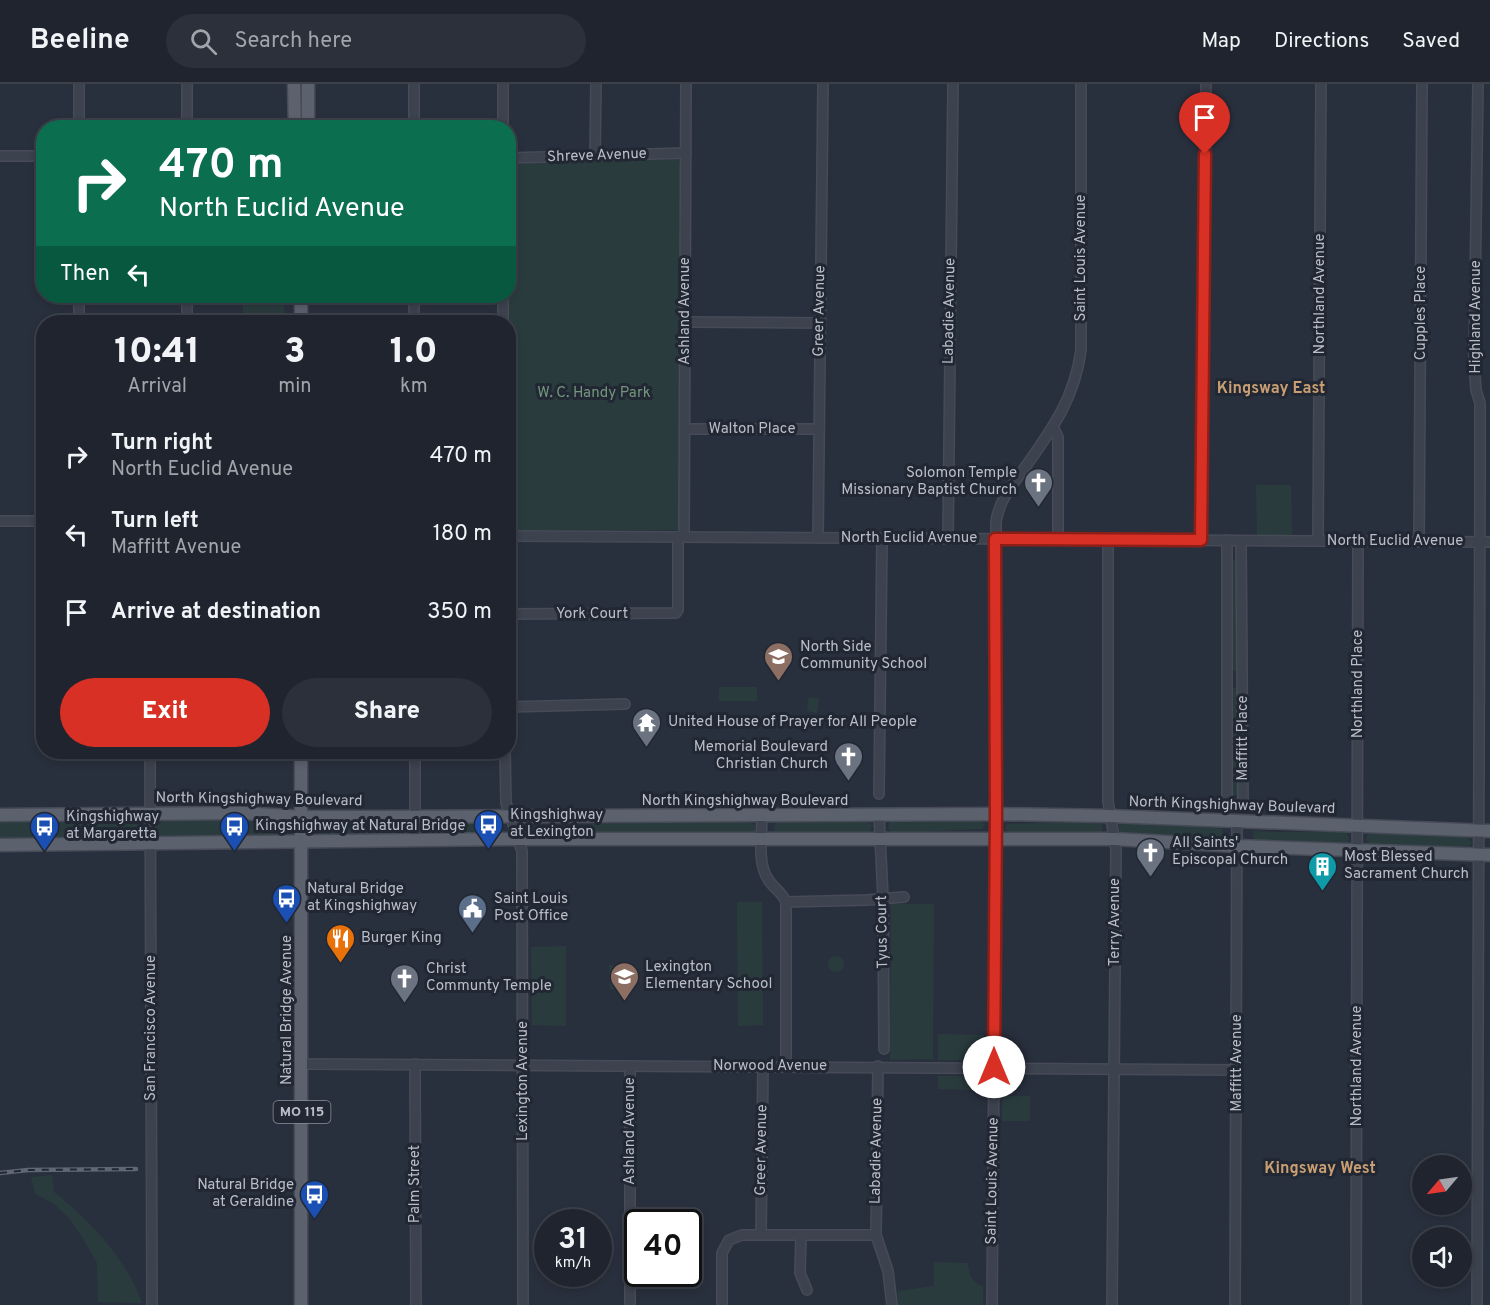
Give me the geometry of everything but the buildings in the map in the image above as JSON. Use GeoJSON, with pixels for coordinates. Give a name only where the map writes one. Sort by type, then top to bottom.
{"type":"FeatureCollection","features":[{"type":"Feature","properties":{"kind":"main road"},"geometry":{"type":"LineString","coordinates":[[308,84],[308,120]]}},
{"type":"Feature","properties":{"kind":"main road"},"geometry":{"type":"LineString","coordinates":[[295,85],[295,120]]}},
{"type":"Feature","properties":{"kind":"main road"},"geometry":{"type":"LineString","coordinates":[[295,85],[300,99],[300,120]]}},
{"type":"Feature","properties":{"kind":"main road","name":"Natural Bridge Avenue"},"geometry":{"type":"LineString","coordinates":[[301,759],[301,1305]]}},
{"type":"Feature","properties":{"kind":"main road","name":"North Kingshighway Boulevard"},"geometry":{"type":"LineString","coordinates":[[0,815],[250,813],[301,817],[415,817],[996,814],[1110,816],[1485,831]]}},
{"type":"Feature","properties":{"kind":"main road"},"geometry":{"type":"LineString","coordinates":[[0,845],[518,839],[1114,839],[1485,855]]}},
{"type":"Feature","properties":{"kind":"street"},"geometry":{"type":"LineString","coordinates":[[80,84],[80,120]]}},
{"type":"Feature","properties":{"kind":"street"},"geometry":{"type":"LineString","coordinates":[[187,84],[187,120]]}},
{"type":"Feature","properties":{"kind":"street"},"geometry":{"type":"LineString","coordinates":[[414,84],[414,120]]}},
{"type":"Feature","properties":{"kind":"street"},"geometry":{"type":"LineString","coordinates":[[503,84],[503,120]]}},
{"type":"Feature","properties":{"kind":"street"},"geometry":{"type":"LineString","coordinates":[[595,156],[596,84]]}},
{"type":"Feature","properties":{"kind":"street","name":"Ashland Avenue"},"geometry":{"type":"LineString","coordinates":[[676,613],[678,610],[685,429],[686,84]]}},
{"type":"Feature","properties":{"kind":"street","name":"Greer Avenue"},"geometry":{"type":"LineString","coordinates":[[818,538],[823,84]]}},
{"type":"Feature","properties":{"kind":"street","name":"Labadie Avenue"},"geometry":{"type":"LineString","coordinates":[[948,539],[953,84]]}},
{"type":"Feature","properties":{"kind":"street","name":"Saint Louis Avenue"},"geometry":{"type":"LineString","coordinates":[[992,1305],[996,518],[1003,498],[1053,427],[1072,391],[1078,368],[1081,350],[1081,84]]}},
{"type":"Feature","properties":{"kind":"street"},"geometry":{"type":"LineString","coordinates":[[1201,540],[1206,84]]}},
{"type":"Feature","properties":{"kind":"street","name":"Northland Avenue"},"geometry":{"type":"LineString","coordinates":[[1318,541],[1321,84]]}},
{"type":"Feature","properties":{"kind":"street","name":"Cupples Place"},"geometry":{"type":"LineString","coordinates":[[1419,542],[1422,84]]}},
{"type":"Feature","properties":{"kind":"street","name":"Highland Avenue"},"geometry":{"type":"LineString","coordinates":[[1477,1305],[1485,855],[1485,542],[1480,403],[1476,390],[1474,364],[1478,84]]}},
{"type":"Feature","properties":{"kind":"street","name":"Shreve Avenue"},"geometry":{"type":"LineString","coordinates":[[516,158],[686,153]]}},
{"type":"Feature","properties":{"kind":"street"},"geometry":{"type":"LineString","coordinates":[[0,156],[36,156]]}},
{"type":"Feature","properties":{"kind":"street"},"geometry":{"type":"LineString","coordinates":[[686,322],[819,323]]}},
{"type":"Feature","properties":{"kind":"street"},"geometry":{"type":"LineString","coordinates":[[1053,427],[1058,437],[1058,539]]}},
{"type":"Feature","properties":{"kind":"street","name":"Walton Place"},"geometry":{"type":"LineString","coordinates":[[685,429],[819,429]]}},
{"type":"Feature","properties":{"kind":"street"},"geometry":{"type":"LineString","coordinates":[[0,521],[36,521]]}},
{"type":"Feature","properties":{"kind":"street","name":"North Euclid Avenue"},"geometry":{"type":"LineString","coordinates":[[516,536],[1485,542]]}},
{"type":"Feature","properties":{"kind":"street"},"geometry":{"type":"LineString","coordinates":[[879,794],[882,538]]}},
{"type":"Feature","properties":{"kind":"street","name":"Terry Avenue"},"geometry":{"type":"LineString","coordinates":[[1108,540],[1108,801],[1116,850],[1112,1305]]}},
{"type":"Feature","properties":{"kind":"street","name":"Maffitt Place"},"geometry":{"type":"LineString","coordinates":[[1227,540],[1227,798],[1235,806],[1243,800],[1241,540]]}},
{"type":"Feature","properties":{"kind":"street","name":"Northland Place"},"geometry":{"type":"LineString","coordinates":[[1358,541],[1358,826]]}},
{"type":"Feature","properties":{"kind":"street","name":"York Court"},"geometry":{"type":"LineString","coordinates":[[516,614],[676,613]]}},
{"type":"Feature","properties":{"kind":"street"},"geometry":{"type":"LineString","coordinates":[[516,707],[625,704]]}},
{"type":"Feature","properties":{"kind":"street","name":"San Francisco Avenue"},"geometry":{"type":"LineString","coordinates":[[150,759],[152,1305]]}},
{"type":"Feature","properties":{"kind":"street"},"geometry":{"type":"LineString","coordinates":[[415,759],[416,841]]}},
{"type":"Feature","properties":{"kind":"street","name":"Lexington Avenue"},"geometry":{"type":"LineString","coordinates":[[505,759],[506,803],[522,851],[523,1305]]}},
{"type":"Feature","properties":{"kind":"street","name":"Tyus Court"},"geometry":{"type":"LineString","coordinates":[[879,815],[883,898],[884,1049]]}},
{"type":"Feature","properties":{"kind":"street"},"geometry":{"type":"LineString","coordinates":[[762,816],[761,840],[764,870],[768,880],[782,893],[786,902],[786,1066]]}},
{"type":"Feature","properties":{"kind":"street","name":"Maffitt Avenue"},"geometry":{"type":"LineString","coordinates":[[1235,1305],[1237,821]]}},
{"type":"Feature","properties":{"kind":"street","name":"Northland Avenue"},"geometry":{"type":"LineString","coordinates":[[1356,1305],[1358,826]]}},
{"type":"Feature","properties":{"kind":"street"},"geometry":{"type":"LineString","coordinates":[[786,902],[904,897]]}},
{"type":"Feature","properties":{"kind":"street","name":"Norwood Avenue"},"geometry":{"type":"LineString","coordinates":[[302,1064],[1237,1070]]}},
{"type":"Feature","properties":{"kind":"street","name":"Palm Street"},"geometry":{"type":"LineString","coordinates":[[415,1064],[416,1305]]}},
{"type":"Feature","properties":{"kind":"street","name":"Ashland Avenue"},"geometry":{"type":"LineString","coordinates":[[630,1066],[630,1305]]}},
{"type":"Feature","properties":{"kind":"street","name":"Greer Avenue"},"geometry":{"type":"LineString","coordinates":[[761,1234],[763,1066]]}},
{"type":"Feature","properties":{"kind":"street","name":"Labadie Avenue"},"geometry":{"type":"LineString","coordinates":[[878,1066],[876,1235],[888,1271],[892,1305]]}},
{"type":"Feature","properties":{"kind":"street"},"geometry":{"type":"LineString","coordinates":[[722,1305],[722,1253],[729,1240],[742,1235],[761,1234],[876,1235]]}},
{"type":"Feature","properties":{"kind":"street"},"geometry":{"type":"LineString","coordinates":[[801,1236],[800,1273],[807,1290]]}},
{"type":"Feature","properties":{"kind":"green space","name":"W. C. Handy Park"},"geometry":{"type":"Polygon","coordinates":[[[676,158],[681,163],[679,530],[516,531],[516,315],[508,315],[508,303],[516,303],[516,164],[676,158]]]}},
{"type":"Feature","properties":{"kind":"green space"},"geometry":{"type":"Polygon","coordinates":[[[243,303],[284,303],[284,315],[243,315],[243,303]]]}},
{"type":"Feature","properties":{"kind":"green space"},"geometry":{"type":"Polygon","coordinates":[[[1256,485],[1291,485],[1292,535],[1257,536],[1256,485]]]}},
{"type":"Feature","properties":{"kind":"green space"},"geometry":{"type":"Polygon","coordinates":[[[1231,560],[1237,560],[1237,671],[1230,671],[1231,560]]]}},
{"type":"Feature","properties":{"kind":"green space"},"geometry":{"type":"Polygon","coordinates":[[[719,687],[757,687],[757,701],[719,701],[719,687]]]}},
{"type":"Feature","properties":{"kind":"green space"},"geometry":{"type":"Polygon","coordinates":[[[1231,688],[1237,688],[1237,795],[1231,795],[1231,688]]]}},
{"type":"Feature","properties":{"kind":"green space"},"geometry":{"type":"Polygon","coordinates":[[[808,698],[819,699],[817,713],[807,711],[808,698]]]}},
{"type":"Feature","properties":{"kind":"green space"},"geometry":{"type":"Polygon","coordinates":[[[259,820],[279,823],[283,828],[282,834],[173,838],[162,837],[156,833],[156,826],[163,821],[259,820]]]}},
{"type":"Feature","properties":{"kind":"green space"},"geometry":{"type":"Polygon","coordinates":[[[134,821],[140,825],[141,832],[137,837],[0,839],[0,822],[134,821]]]}},
{"type":"Feature","properties":{"kind":"green space"},"geometry":{"type":"Polygon","coordinates":[[[866,821],[872,825],[870,832],[867,833],[777,834],[774,829],[777,822],[866,821]]]}},
{"type":"Feature","properties":{"kind":"green space"},"geometry":{"type":"Polygon","coordinates":[[[891,821],[981,821],[985,825],[982,829],[892,833],[888,828],[891,821]]]}},
{"type":"Feature","properties":{"kind":"green space"},"geometry":{"type":"Polygon","coordinates":[[[749,822],[755,825],[755,831],[752,834],[529,834],[528,832],[534,827],[577,827],[598,823],[749,822]]]}},
{"type":"Feature","properties":{"kind":"green space"},"geometry":{"type":"Polygon","coordinates":[[[1098,822],[1101,823],[1103,829],[1100,833],[1095,833],[1009,832],[1005,829],[1007,824],[1098,822]]]}},
{"type":"Feature","properties":{"kind":"green space"},"geometry":{"type":"Polygon","coordinates":[[[1123,822],[1219,827],[1222,828],[1224,835],[1220,839],[1122,834],[1119,825],[1123,822]]]}},
{"type":"Feature","properties":{"kind":"green space"},"geometry":{"type":"Polygon","coordinates":[[[401,824],[407,826],[406,835],[322,837],[319,834],[320,827],[401,824]]]}},
{"type":"Feature","properties":{"kind":"green space"},"geometry":{"type":"Polygon","coordinates":[[[425,824],[496,824],[500,826],[497,832],[458,832],[427,836],[422,829],[425,824]]]}},
{"type":"Feature","properties":{"kind":"green space"},"geometry":{"type":"Polygon","coordinates":[[[1253,831],[1347,832],[1349,840],[1345,844],[1254,840],[1253,831]]]}},
{"type":"Feature","properties":{"kind":"green space"},"geometry":{"type":"Polygon","coordinates":[[[1371,833],[1467,837],[1472,843],[1468,849],[1371,845],[1366,840],[1367,835],[1371,833]]]}},
{"type":"Feature","properties":{"kind":"green space"},"geometry":{"type":"Polygon","coordinates":[[[737,902],[762,902],[763,1025],[738,1026],[737,902]]]}},
{"type":"Feature","properties":{"kind":"green space"},"geometry":{"type":"Polygon","coordinates":[[[891,904],[934,904],[933,1059],[890,1060],[891,904]]]}},
{"type":"Feature","properties":{"kind":"green space"},"geometry":{"type":"Polygon","coordinates":[[[566,946],[566,1026],[532,1025],[531,947],[566,946]]]}},
{"type":"Feature","properties":{"kind":"green space"},"geometry":{"type":"Polygon","coordinates":[[[836,956],[842,958],[844,964],[842,970],[836,972],[830,970],[828,964],[830,958],[836,956]]]}},
{"type":"Feature","properties":{"kind":"green space"},"geometry":{"type":"Polygon","coordinates":[[[609,965],[620,967],[620,989],[610,989],[609,965]]]}},
{"type":"Feature","properties":{"kind":"green space"},"geometry":{"type":"Polygon","coordinates":[[[938,1034],[984,1035],[983,1061],[938,1060],[938,1034]]]}},
{"type":"Feature","properties":{"kind":"green space"},"geometry":{"type":"Polygon","coordinates":[[[938,1076],[982,1076],[982,1090],[938,1089],[938,1076]]]}},
{"type":"Feature","properties":{"kind":"green space"},"geometry":{"type":"Polygon","coordinates":[[[1002,1096],[1030,1096],[1030,1121],[1002,1121],[1002,1096]]]}},
{"type":"Feature","properties":{"kind":"green space"},"geometry":{"type":"Polygon","coordinates":[[[52,1175],[54,1192],[106,1242],[127,1271],[142,1303],[98,1302],[97,1263],[82,1237],[69,1218],[53,1203],[35,1194],[31,1177],[52,1175]]]}},
{"type":"Feature","properties":{"kind":"green space"},"geometry":{"type":"Polygon","coordinates":[[[934,1262],[968,1263],[971,1277],[983,1286],[983,1305],[898,1305],[898,1291],[934,1286],[934,1262]]]}},
{"type":"Feature","properties":{"kind":"railway"},"geometry":{"type":"LineString","coordinates":[[0,1173],[28,1170],[136,1169]]}},
{"type":"Feature","properties":{"kind":"place","name":"Solomon Temple Missionary Baptist Church"},"geometry":{"type":"Point","coordinates":[1038,508]}},
{"type":"Feature","properties":{"kind":"place","name":"North Side Community School"},"geometry":{"type":"Point","coordinates":[779,682]}},
{"type":"Feature","properties":{"kind":"place","name":"United House of Prayer for All People"},"geometry":{"type":"Point","coordinates":[647,748]}},
{"type":"Feature","properties":{"kind":"place","name":"Memorial Boulevard Christian Church"},"geometry":{"type":"Point","coordinates":[849,782]}},
{"type":"Feature","properties":{"kind":"place","name":"Kingshighway at Lexington"},"geometry":{"type":"Point","coordinates":[489,850]}},
{"type":"Feature","properties":{"kind":"place","name":"Kingshighway at Margaretta"},"geometry":{"type":"Point","coordinates":[45,852]}},
{"type":"Feature","properties":{"kind":"place","name":"Kingshighway at Natural Bridge"},"geometry":{"type":"Point","coordinates":[234,852]}},
{"type":"Feature","properties":{"kind":"place","name":"All Saints' Episcopal Church"},"geometry":{"type":"Point","coordinates":[1151,878]}},
{"type":"Feature","properties":{"kind":"place","name":"Most Blessed Sacrament Church"},"geometry":{"type":"Point","coordinates":[1323,892]}},
{"type":"Feature","properties":{"kind":"place","name":"Natural Bridge at Kingshighway"},"geometry":{"type":"Point","coordinates":[286,924]}},
{"type":"Feature","properties":{"kind":"place","name":"Saint Louis Post Office"},"geometry":{"type":"Point","coordinates":[473,934]}},
{"type":"Feature","properties":{"kind":"place","name":"Burger King"},"geometry":{"type":"Point","coordinates":[340,964]}},
{"type":"Feature","properties":{"kind":"place","name":"Lexington Elementary School"},"geometry":{"type":"Point","coordinates":[624,1002]}},
{"type":"Feature","properties":{"kind":"place","name":"Christ Communty Temple"},"geometry":{"type":"Point","coordinates":[405,1004]}},
{"type":"Feature","properties":{"kind":"place","name":"Natural Bridge at Geraldine"},"geometry":{"type":"Point","coordinates":[315,1220]}},
{"type":"Feature","properties":{"kind":"district","name":"Kingsway East"},"geometry":{"type":"Point","coordinates":[1271,389]}},
{"type":"Feature","properties":{"kind":"district","name":"Kingsway West"},"geometry":{"type":"Point","coordinates":[1320,1169]}},
{"type":"Feature","properties":{"kind":"route"},"geometry":{"type":"LineString","coordinates":[[994,1067],[995,539],[1201,540],[1205,154]]}}]}
